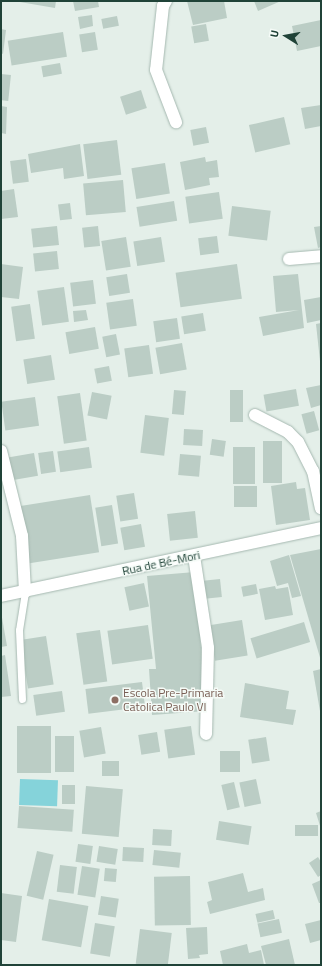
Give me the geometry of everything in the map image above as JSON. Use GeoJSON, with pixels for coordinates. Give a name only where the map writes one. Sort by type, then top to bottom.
{"type":"FeatureCollection","features":[{"type":"Feature","properties":{"kind":"street"},"geometry":{"type":"LineString","coordinates":[[166,1],[163,6],[156,70],[176,122]]}},
{"type":"Feature","properties":{"kind":"street"},"geometry":{"type":"LineString","coordinates":[[289,258],[321,256]]}},
{"type":"Feature","properties":{"kind":"street"},"geometry":{"type":"LineString","coordinates":[[255,415],[288,432],[298,442],[311,465],[321,508]]}},
{"type":"Feature","properties":{"kind":"street"},"geometry":{"type":"LineString","coordinates":[[1,451],[22,536],[25,592]]}},
{"type":"Feature","properties":{"kind":"street","name":"Rua de Bé-Mori"},"geometry":{"type":"LineString","coordinates":[[1,596],[321,528]]}},
{"type":"Feature","properties":{"kind":"street"},"geometry":{"type":"LineString","coordinates":[[194,556],[208,648],[206,734]]}},
{"type":"Feature","properties":{"kind":"lane"},"geometry":{"type":"LineString","coordinates":[[22,699],[19,630],[25,592]]}},
{"type":"Feature","properties":{"kind":"water"},"geometry":{"type":"Polygon","coordinates":[[[20,779],[58,780],[57,806],[19,805],[20,779]]]}},
{"type":"Feature","properties":{"kind":"building"},"geometry":{"type":"Polygon","coordinates":[[[14,1],[56,1],[55,8],[14,1]]]}},
{"type":"Feature","properties":{"kind":"building"},"geometry":{"type":"Polygon","coordinates":[[[73,1],[98,1],[99,7],[75,11],[73,1]]]}},
{"type":"Feature","properties":{"kind":"building"},"geometry":{"type":"Polygon","coordinates":[[[187,1],[224,1],[227,18],[193,25],[187,1]]]}},
{"type":"Feature","properties":{"kind":"building"},"geometry":{"type":"Polygon","coordinates":[[[254,1],[281,1],[258,11],[254,1]]]}},
{"type":"Feature","properties":{"kind":"building"},"geometry":{"type":"Polygon","coordinates":[[[92,15],[93,26],[80,29],[78,17],[92,15]]]}},
{"type":"Feature","properties":{"kind":"building"},"geometry":{"type":"Polygon","coordinates":[[[117,16],[119,26],[103,29],[101,19],[117,16]]]}},
{"type":"Feature","properties":{"kind":"building"},"geometry":{"type":"Polygon","coordinates":[[[321,20],[321,46],[297,51],[292,26],[321,20]]]}},
{"type":"Feature","properties":{"kind":"building"},"geometry":{"type":"Polygon","coordinates":[[[206,24],[209,41],[194,43],[191,27],[206,24]]]}},
{"type":"Feature","properties":{"kind":"building"},"geometry":{"type":"Polygon","coordinates":[[[1,29],[6,30],[3,54],[1,53],[1,29]]]}},
{"type":"Feature","properties":{"kind":"building"},"geometry":{"type":"Polygon","coordinates":[[[63,32],[67,57],[12,65],[8,41],[63,32]]]}},
{"type":"Feature","properties":{"kind":"building"},"geometry":{"type":"Polygon","coordinates":[[[95,32],[98,50],[82,52],[79,35],[95,32]]]}},
{"type":"Feature","properties":{"kind":"building"},"geometry":{"type":"Polygon","coordinates":[[[60,63],[62,74],[43,77],[41,66],[60,63]]]}},
{"type":"Feature","properties":{"kind":"building"},"geometry":{"type":"Polygon","coordinates":[[[1,74],[11,75],[8,101],[1,100],[1,74]]]}},
{"type":"Feature","properties":{"kind":"building"},"geometry":{"type":"Polygon","coordinates":[[[141,90],[147,108],[126,115],[120,97],[141,90]]]}},
{"type":"Feature","properties":{"kind":"building"},"geometry":{"type":"Polygon","coordinates":[[[321,105],[321,126],[305,129],[301,108],[321,105]]]}},
{"type":"Feature","properties":{"kind":"building"},"geometry":{"type":"Polygon","coordinates":[[[1,106],[7,107],[6,134],[1,133],[1,106]]]}},
{"type":"Feature","properties":{"kind":"building"},"geometry":{"type":"Polygon","coordinates":[[[284,117],[290,144],[255,152],[249,125],[284,117]]]}},
{"type":"Feature","properties":{"kind":"building"},"geometry":{"type":"Polygon","coordinates":[[[206,127],[209,143],[193,146],[190,130],[206,127]]]}},
{"type":"Feature","properties":{"kind":"building"},"geometry":{"type":"Polygon","coordinates":[[[117,140],[121,175],[88,179],[83,144],[117,140]]]}},
{"type":"Feature","properties":{"kind":"building"},"geometry":{"type":"Polygon","coordinates":[[[80,144],[84,176],[64,179],[63,168],[31,173],[28,154],[80,144]]]}},
{"type":"Feature","properties":{"kind":"building"},"geometry":{"type":"Polygon","coordinates":[[[205,157],[206,162],[217,160],[219,177],[209,178],[210,185],[185,190],[180,162],[205,157]]]}},
{"type":"Feature","properties":{"kind":"building"},"geometry":{"type":"Polygon","coordinates":[[[26,159],[29,182],[13,184],[10,161],[26,159]]]}},
{"type":"Feature","properties":{"kind":"building"},"geometry":{"type":"Polygon","coordinates":[[[165,163],[170,194],[136,199],[131,168],[165,163]]]}},
{"type":"Feature","properties":{"kind":"building"},"geometry":{"type":"Polygon","coordinates":[[[123,180],[126,212],[86,215],[83,183],[123,180]]]}},
{"type":"Feature","properties":{"kind":"building"},"geometry":{"type":"Polygon","coordinates":[[[14,189],[18,217],[1,219],[1,191],[14,189]]]}},
{"type":"Feature","properties":{"kind":"building"},"geometry":{"type":"Polygon","coordinates":[[[219,192],[223,219],[189,223],[185,197],[219,192]]]}},
{"type":"Feature","properties":{"kind":"building"},"geometry":{"type":"Polygon","coordinates":[[[174,201],[177,221],[140,227],[136,207],[174,201]]]}},
{"type":"Feature","properties":{"kind":"building"},"geometry":{"type":"Polygon","coordinates":[[[70,203],[72,219],[60,220],[58,204],[70,203]]]}},
{"type":"Feature","properties":{"kind":"building"},"geometry":{"type":"Polygon","coordinates":[[[232,206],[271,211],[267,241],[228,236],[232,206]]]}},
{"type":"Feature","properties":{"kind":"building"},"geometry":{"type":"Polygon","coordinates":[[[57,226],[59,245],[33,248],[31,229],[57,226]]]}},
{"type":"Feature","properties":{"kind":"building"},"geometry":{"type":"Polygon","coordinates":[[[98,226],[100,246],[84,248],[82,228],[98,226]]]}},
{"type":"Feature","properties":{"kind":"building"},"geometry":{"type":"Polygon","coordinates":[[[321,226],[321,247],[318,248],[314,227],[321,226]]]}},
{"type":"Feature","properties":{"kind":"building"},"geometry":{"type":"Polygon","coordinates":[[[217,236],[219,253],[200,255],[198,238],[217,236]]]}},
{"type":"Feature","properties":{"kind":"building"},"geometry":{"type":"Polygon","coordinates":[[[126,237],[131,267],[106,271],[101,241],[126,237]]]}},
{"type":"Feature","properties":{"kind":"building"},"geometry":{"type":"Polygon","coordinates":[[[161,237],[165,262],[137,266],[133,241],[161,237]]]}},
{"type":"Feature","properties":{"kind":"building"},"geometry":{"type":"Polygon","coordinates":[[[57,251],[59,269],[35,271],[33,254],[57,251]]]}},
{"type":"Feature","properties":{"kind":"building"},"geometry":{"type":"Polygon","coordinates":[[[1,264],[23,267],[19,299],[1,297],[1,264]]]}},
{"type":"Feature","properties":{"kind":"building"},"geometry":{"type":"Polygon","coordinates":[[[237,264],[242,299],[180,307],[176,273],[237,264]]]}},
{"type":"Feature","properties":{"kind":"building"},"geometry":{"type":"Polygon","coordinates":[[[127,274],[130,293],[109,296],[106,277],[127,274]]]}},
{"type":"Feature","properties":{"kind":"building"},"geometry":{"type":"Polygon","coordinates":[[[298,274],[304,328],[263,336],[259,317],[299,310],[276,312],[273,276],[298,274]]]}},
{"type":"Feature","properties":{"kind":"building"},"geometry":{"type":"Polygon","coordinates":[[[93,280],[96,304],[73,307],[70,283],[93,280]]]}},
{"type":"Feature","properties":{"kind":"building"},"geometry":{"type":"Polygon","coordinates":[[[64,287],[69,322],[42,325],[37,291],[64,287]]]}},
{"type":"Feature","properties":{"kind":"building"},"geometry":{"type":"Polygon","coordinates":[[[321,297],[321,320],[307,323],[304,300],[321,297]]]}},
{"type":"Feature","properties":{"kind":"building"},"geometry":{"type":"Polygon","coordinates":[[[133,299],[137,326],[110,329],[106,303],[133,299]]]}},
{"type":"Feature","properties":{"kind":"building"},"geometry":{"type":"Polygon","coordinates":[[[30,304],[35,339],[16,341],[11,307],[30,304]]]}},
{"type":"Feature","properties":{"kind":"building"},"geometry":{"type":"Polygon","coordinates":[[[86,310],[88,320],[74,322],[73,311],[86,310]]]}},
{"type":"Feature","properties":{"kind":"building"},"geometry":{"type":"Polygon","coordinates":[[[203,313],[206,331],[184,334],[181,316],[203,313]]]}},
{"type":"Feature","properties":{"kind":"building"},"geometry":{"type":"Polygon","coordinates":[[[177,318],[180,339],[156,342],[153,321],[177,318]]]}},
{"type":"Feature","properties":{"kind":"building"},"geometry":{"type":"Polygon","coordinates":[[[321,323],[321,361],[320,361],[316,324],[321,323]]]}},
{"type":"Feature","properties":{"kind":"building"},"geometry":{"type":"Polygon","coordinates":[[[95,327],[99,349],[69,354],[65,332],[95,327]]]}},
{"type":"Feature","properties":{"kind":"building"},"geometry":{"type":"Polygon","coordinates":[[[116,334],[120,355],[106,357],[102,337],[116,334]]]}},
{"type":"Feature","properties":{"kind":"building"},"geometry":{"type":"Polygon","coordinates":[[[182,343],[187,370],[160,374],[155,348],[182,343]]]}},
{"type":"Feature","properties":{"kind":"building"},"geometry":{"type":"Polygon","coordinates":[[[149,345],[153,374],[128,377],[124,348],[149,345]]]}},
{"type":"Feature","properties":{"kind":"building"},"geometry":{"type":"Polygon","coordinates":[[[51,355],[55,380],[27,384],[23,359],[51,355]]]}},
{"type":"Feature","properties":{"kind":"building"},"geometry":{"type":"Polygon","coordinates":[[[109,366],[112,381],[97,384],[94,369],[109,366]]]}},
{"type":"Feature","properties":{"kind":"building"},"geometry":{"type":"Polygon","coordinates":[[[321,385],[321,405],[311,408],[306,388],[321,385]]]}},
{"type":"Feature","properties":{"kind":"building"},"geometry":{"type":"Polygon","coordinates":[[[296,389],[299,406],[266,411],[264,395],[296,389]]]}},
{"type":"Feature","properties":{"kind":"building"},"geometry":{"type":"Polygon","coordinates":[[[174,390],[186,391],[184,415],[172,414],[174,390]]]}},
{"type":"Feature","properties":{"kind":"building"},"geometry":{"type":"Polygon","coordinates":[[[230,390],[243,390],[243,422],[230,422],[230,390]]]}},
{"type":"Feature","properties":{"kind":"building"},"geometry":{"type":"Polygon","coordinates":[[[92,392],[112,396],[107,419],[87,416],[92,392]]]}},
{"type":"Feature","properties":{"kind":"building"},"geometry":{"type":"Polygon","coordinates":[[[80,393],[87,441],[64,444],[57,396],[80,393]]]}},
{"type":"Feature","properties":{"kind":"building"},"geometry":{"type":"Polygon","coordinates":[[[35,397],[39,426],[5,430],[1,402],[35,397]]]}},
{"type":"Feature","properties":{"kind":"building"},"geometry":{"type":"Polygon","coordinates":[[[314,411],[319,430],[307,434],[301,414],[314,411]]]}},
{"type":"Feature","properties":{"kind":"building"},"geometry":{"type":"Polygon","coordinates":[[[145,415],[169,418],[164,456],[140,453],[145,415]]]}},
{"type":"Feature","properties":{"kind":"building"},"geometry":{"type":"Polygon","coordinates":[[[184,429],[203,430],[202,446],[183,445],[184,429]]]}},
{"type":"Feature","properties":{"kind":"building"},"geometry":{"type":"Polygon","coordinates":[[[212,439],[226,441],[224,457],[210,455],[212,439]]]}},
{"type":"Feature","properties":{"kind":"building"},"geometry":{"type":"Polygon","coordinates":[[[263,441],[282,441],[282,483],[263,483],[263,441]]]}},
{"type":"Feature","properties":{"kind":"building"},"geometry":{"type":"Polygon","coordinates":[[[89,447],[92,468],[60,472],[57,451],[89,447]]]}},
{"type":"Feature","properties":{"kind":"building"},"geometry":{"type":"Polygon","coordinates":[[[233,447],[255,447],[255,484],[233,484],[233,447]]]}},
{"type":"Feature","properties":{"kind":"building"},"geometry":{"type":"Polygon","coordinates":[[[53,451],[56,472],[41,474],[38,453],[53,451]]]}},
{"type":"Feature","properties":{"kind":"building"},"geometry":{"type":"Polygon","coordinates":[[[34,453],[38,476],[10,481],[6,458],[34,453]]]}},
{"type":"Feature","properties":{"kind":"building"},"geometry":{"type":"Polygon","coordinates":[[[180,454],[201,456],[199,477],[178,475],[180,454]]]}},
{"type":"Feature","properties":{"kind":"building"},"geometry":{"type":"Polygon","coordinates":[[[296,482],[297,489],[305,488],[310,520],[276,525],[271,486],[296,482]]]}},
{"type":"Feature","properties":{"kind":"building"},"geometry":{"type":"Polygon","coordinates":[[[234,486],[257,486],[257,507],[234,507],[234,486]]]}},
{"type":"Feature","properties":{"kind":"building"},"geometry":{"type":"Polygon","coordinates":[[[134,493],[138,519],[120,521],[116,496],[134,493]]]}},
{"type":"Feature","properties":{"kind":"building"},"geometry":{"type":"Polygon","coordinates":[[[90,495],[99,552],[28,564],[19,506],[90,495]]]}},
{"type":"Feature","properties":{"kind":"building"},"geometry":{"type":"Polygon","coordinates":[[[112,505],[118,544],[101,546],[95,508],[112,505]]]}},
{"type":"Feature","properties":{"kind":"building"},"geometry":{"type":"Polygon","coordinates":[[[195,511],[198,538],[170,541],[167,514],[195,511]]]}},
{"type":"Feature","properties":{"kind":"building"},"geometry":{"type":"Polygon","coordinates":[[[141,524],[145,547],[124,550],[120,528],[141,524]]]}},
{"type":"Feature","properties":{"kind":"building"},"geometry":{"type":"Polygon","coordinates":[[[321,549],[321,661],[290,555],[321,549]]]}},
{"type":"Feature","properties":{"kind":"building"},"geometry":{"type":"Polygon","coordinates":[[[289,555],[301,596],[292,598],[288,583],[277,586],[270,561],[289,555]]]}},
{"type":"Feature","properties":{"kind":"building"},"geometry":{"type":"Polygon","coordinates":[[[195,572],[206,711],[152,715],[149,669],[156,669],[147,576],[195,572]]]}},
{"type":"Feature","properties":{"kind":"building"},"geometry":{"type":"Polygon","coordinates":[[[220,579],[222,597],[205,599],[203,581],[220,579]]]}},
{"type":"Feature","properties":{"kind":"building"},"geometry":{"type":"Polygon","coordinates":[[[144,583],[149,606],[129,611],[124,587],[144,583]]]}},
{"type":"Feature","properties":{"kind":"building"},"geometry":{"type":"Polygon","coordinates":[[[256,584],[258,594],[243,597],[241,587],[256,584]]]}},
{"type":"Feature","properties":{"kind":"building"},"geometry":{"type":"Polygon","coordinates":[[[275,586],[276,589],[288,587],[293,615],[265,620],[259,589],[275,586]]]}},
{"type":"Feature","properties":{"kind":"building"},"geometry":{"type":"Polygon","coordinates":[[[1,612],[7,646],[1,647],[1,612]]]}},
{"type":"Feature","properties":{"kind":"building"},"geometry":{"type":"Polygon","coordinates":[[[242,620],[248,656],[215,661],[209,625],[242,620]]]}},
{"type":"Feature","properties":{"kind":"building"},"geometry":{"type":"Polygon","coordinates":[[[304,622],[310,642],[257,658],[250,638],[304,622]]]}},
{"type":"Feature","properties":{"kind":"building"},"geometry":{"type":"Polygon","coordinates":[[[148,625],[153,659],[112,664],[107,631],[148,625]]]}},
{"type":"Feature","properties":{"kind":"building"},"geometry":{"type":"Polygon","coordinates":[[[100,630],[107,681],[83,685],[76,633],[100,630]]]}},
{"type":"Feature","properties":{"kind":"building"},"geometry":{"type":"Polygon","coordinates":[[[46,636],[54,684],[28,688],[20,640],[46,636]]]}},
{"type":"Feature","properties":{"kind":"building"},"geometry":{"type":"Polygon","coordinates":[[[5,655],[11,696],[1,697],[1,656],[5,655]]]}},
{"type":"Feature","properties":{"kind":"building"},"geometry":{"type":"Polygon","coordinates":[[[321,669],[321,711],[320,711],[313,671],[321,669]]]}},
{"type":"Feature","properties":{"kind":"building","name":"Escola Pre-Primaria Catolica Paulo VI"},"geometry":{"type":"Polygon","coordinates":[[[142,682],[145,707],[88,714],[85,689],[142,682]]]}},
{"type":"Feature","properties":{"kind":"building"},"geometry":{"type":"Polygon","coordinates":[[[245,683],[289,691],[286,709],[296,710],[293,725],[240,717],[245,683]]]}},
{"type":"Feature","properties":{"kind":"building"},"geometry":{"type":"Polygon","coordinates":[[[62,691],[65,712],[36,716],[33,695],[62,691]]]}},
{"type":"Feature","properties":{"kind":"building"},"geometry":{"type":"Polygon","coordinates":[[[17,726],[51,726],[51,773],[17,773],[17,726]]]}},
{"type":"Feature","properties":{"kind":"building"},"geometry":{"type":"Polygon","coordinates":[[[191,726],[195,755],[168,758],[164,730],[191,726]]]}},
{"type":"Feature","properties":{"kind":"building"},"geometry":{"type":"Polygon","coordinates":[[[101,727],[106,754],[84,757],[79,731],[101,727]]]}},
{"type":"Feature","properties":{"kind":"building"},"geometry":{"type":"Polygon","coordinates":[[[157,732],[160,752],[141,755],[138,735],[157,732]]]}},
{"type":"Feature","properties":{"kind":"building"},"geometry":{"type":"Polygon","coordinates":[[[55,736],[74,736],[74,772],[55,772],[55,736]]]}},
{"type":"Feature","properties":{"kind":"building"},"geometry":{"type":"Polygon","coordinates":[[[266,737],[270,761],[252,764],[248,740],[266,737]]]}},
{"type":"Feature","properties":{"kind":"building"},"geometry":{"type":"Polygon","coordinates":[[[220,751],[240,751],[240,772],[220,772],[220,751]]]}},
{"type":"Feature","properties":{"kind":"building"},"geometry":{"type":"Polygon","coordinates":[[[102,761],[119,761],[119,776],[102,776],[102,761]]]}},
{"type":"Feature","properties":{"kind":"building"},"geometry":{"type":"Polygon","coordinates":[[[256,779],[261,803],[245,807],[239,783],[256,779]]]}},
{"type":"Feature","properties":{"kind":"building"},"geometry":{"type":"Polygon","coordinates":[[[234,782],[240,807],[227,810],[221,785],[234,782]]]}},
{"type":"Feature","properties":{"kind":"building"},"geometry":{"type":"Polygon","coordinates":[[[62,785],[75,785],[75,804],[62,804],[62,785]]]}},
{"type":"Feature","properties":{"kind":"building"},"geometry":{"type":"Polygon","coordinates":[[[86,786],[123,789],[119,837],[82,834],[86,786]]]}},
{"type":"Feature","properties":{"kind":"building"},"geometry":{"type":"Polygon","coordinates":[[[19,806],[74,810],[72,832],[17,828],[19,806]]]}},
{"type":"Feature","properties":{"kind":"building"},"geometry":{"type":"Polygon","coordinates":[[[321,811],[321,829],[316,813],[321,811]]]}},
{"type":"Feature","properties":{"kind":"building"},"geometry":{"type":"Polygon","coordinates":[[[219,821],[252,826],[249,845],[216,840],[219,821]]]}},
{"type":"Feature","properties":{"kind":"building"},"geometry":{"type":"Polygon","coordinates":[[[295,825],[318,825],[318,836],[295,836],[295,825]]]}},
{"type":"Feature","properties":{"kind":"building"},"geometry":{"type":"Polygon","coordinates":[[[153,829],[172,830],[171,846],[152,845],[153,829]]]}},
{"type":"Feature","properties":{"kind":"building"},"geometry":{"type":"Polygon","coordinates":[[[78,844],[93,846],[90,864],[75,862],[78,844]]]}},
{"type":"Feature","properties":{"kind":"building"},"geometry":{"type":"Polygon","coordinates":[[[99,846],[118,849],[115,865],[96,862],[99,846]]]}},
{"type":"Feature","properties":{"kind":"building"},"geometry":{"type":"Polygon","coordinates":[[[123,847],[144,848],[143,862],[122,861],[123,847]]]}},
{"type":"Feature","properties":{"kind":"building"},"geometry":{"type":"Polygon","coordinates":[[[154,850],[181,853],[179,868],[152,865],[154,850]]]}},
{"type":"Feature","properties":{"kind":"building"},"geometry":{"type":"Polygon","coordinates":[[[37,851],[54,855],[43,900],[27,896],[37,851]]]}},
{"type":"Feature","properties":{"kind":"building"},"geometry":{"type":"Polygon","coordinates":[[[318,857],[321,862],[321,875],[318,877],[309,863],[318,857]]]}},
{"type":"Feature","properties":{"kind":"building"},"geometry":{"type":"Polygon","coordinates":[[[60,865],[77,867],[74,894],[57,892],[60,865]]]}},
{"type":"Feature","properties":{"kind":"building"},"geometry":{"type":"Polygon","coordinates":[[[82,866],[100,869],[95,897],[77,895],[82,866]]]}},
{"type":"Feature","properties":{"kind":"building"},"geometry":{"type":"Polygon","coordinates":[[[105,868],[117,869],[116,882],[104,881],[105,868]]]}},
{"type":"Feature","properties":{"kind":"building"},"geometry":{"type":"Polygon","coordinates":[[[243,873],[248,892],[263,888],[265,900],[210,914],[207,902],[212,900],[208,882],[243,873]]]}},
{"type":"Feature","properties":{"kind":"building"},"geometry":{"type":"Polygon","coordinates":[[[190,876],[191,925],[155,926],[154,877],[190,876]]]}},
{"type":"Feature","properties":{"kind":"building"},"geometry":{"type":"Polygon","coordinates":[[[321,880],[321,903],[319,903],[312,884],[321,880]]]}},
{"type":"Feature","properties":{"kind":"building"},"geometry":{"type":"Polygon","coordinates":[[[1,893],[22,896],[16,942],[1,940],[1,893]]]}},
{"type":"Feature","properties":{"kind":"building"},"geometry":{"type":"Polygon","coordinates":[[[101,896],[119,899],[116,918],[98,915],[101,896]]]}},
{"type":"Feature","properties":{"kind":"building"},"geometry":{"type":"Polygon","coordinates":[[[49,899],[88,906],[81,947],[42,940],[49,899]]]}},
{"type":"Feature","properties":{"kind":"building"},"geometry":{"type":"Polygon","coordinates":[[[273,910],[275,919],[257,923],[255,914],[273,910]]]}},
{"type":"Feature","properties":{"kind":"building"},"geometry":{"type":"Polygon","coordinates":[[[279,919],[282,933],[260,937],[257,924],[279,919]]]}},
{"type":"Feature","properties":{"kind":"building"},"geometry":{"type":"Polygon","coordinates":[[[321,920],[321,940],[310,943],[305,924],[321,920]]]}},
{"type":"Feature","properties":{"kind":"building"},"geometry":{"type":"Polygon","coordinates":[[[95,923],[115,926],[110,957],[90,954],[95,923]]]}},
{"type":"Feature","properties":{"kind":"building"},"geometry":{"type":"Polygon","coordinates":[[[207,927],[208,954],[199,955],[200,958],[188,959],[186,928],[207,927]]]}},
{"type":"Feature","properties":{"kind":"building"},"geometry":{"type":"Polygon","coordinates":[[[140,929],[172,933],[168,965],[136,964],[140,929]]]}},
{"type":"Feature","properties":{"kind":"building"},"geometry":{"type":"Polygon","coordinates":[[[289,939],[295,965],[266,965],[261,946],[289,939]]]}},
{"type":"Feature","properties":{"kind":"building"},"geometry":{"type":"Polygon","coordinates":[[[247,944],[249,953],[261,950],[264,965],[223,965],[220,951],[247,944]]]}},
{"type":"Feature","properties":{"kind":"place","name":"Escola Pre-Primaria Catolica Paulo VI"},"geometry":{"type":"Point","coordinates":[115,700]}}]}
